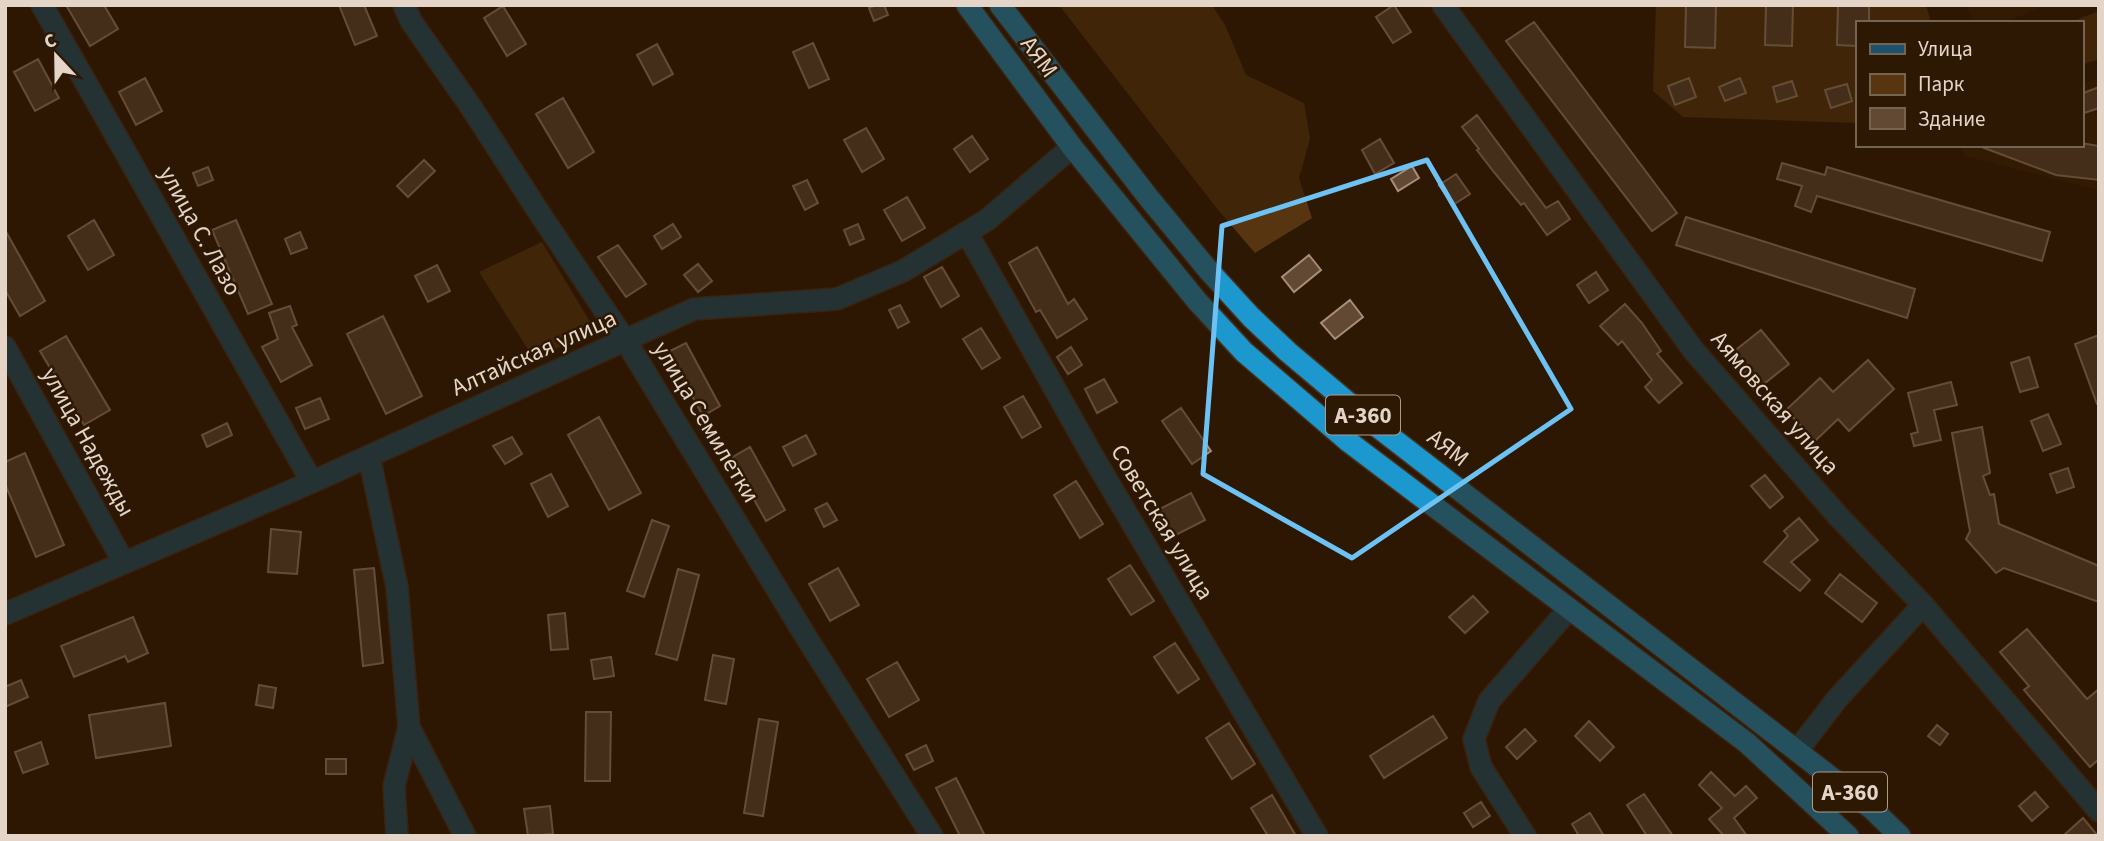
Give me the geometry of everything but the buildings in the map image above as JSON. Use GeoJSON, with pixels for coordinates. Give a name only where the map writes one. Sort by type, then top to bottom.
{"type":"FeatureCollection","features":[{"type":"Feature","properties":{"kind":"highway","name":"АЯМ"},"geometry":{"type":"LineString","coordinates":[[967,5],[1072,147],[1197,300],[1244,352],[1349,442],[1747,743],[1849,836]]}},
{"type":"Feature","properties":{"kind":"highway","name":"АЯМ"},"geometry":{"type":"LineString","coordinates":[[1000,5],[1148,197],[1209,271],[1269,335],[1370,421],[1872,809],[1900,836]]}},
{"type":"Feature","properties":{"kind":"street","name":"улица С. Лазо"},"geometry":{"type":"LineString","coordinates":[[43,5],[312,482]]}},
{"type":"Feature","properties":{"kind":"street","name":"улица Семилетки"},"geometry":{"type":"LineString","coordinates":[[404,5],[411,21],[625,341],[932,836]]}},
{"type":"Feature","properties":{"kind":"street","name":"Аямовская улица"},"geometry":{"type":"LineString","coordinates":[[1443,5],[1694,351],[1838,516],[1923,605],[2099,811]]}},
{"type":"Feature","properties":{"kind":"street","name":"Алтайская улица"},"geometry":{"type":"LineString","coordinates":[[5,614],[312,482],[694,309],[837,299],[903,271],[987,220],[1072,147]]}},
{"type":"Feature","properties":{"kind":"street","name":"Советская улица"},"geometry":{"type":"LineString","coordinates":[[967,233],[1092,455],[1317,836]]}},
{"type":"Feature","properties":{"kind":"street","name":"улица Надежды"},"geometry":{"type":"LineString","coordinates":[[5,347],[124,563]]}},
{"type":"Feature","properties":{"kind":"street"},"geometry":{"type":"LineString","coordinates":[[369,456],[397,587],[409,727],[394,786],[397,836]]}},
{"type":"Feature","properties":{"kind":"street"},"geometry":{"type":"LineString","coordinates":[[1797,751],[1837,699],[1923,605]]}},
{"type":"Feature","properties":{"kind":"street"},"geometry":{"type":"LineString","coordinates":[[1525,836],[1481,767],[1474,740],[1489,701],[1568,610]]}},
{"type":"Feature","properties":{"kind":"street"},"geometry":{"type":"LineString","coordinates":[[409,727],[465,836]]}},
{"type":"Feature","properties":{"kind":"highlighted area"},"geometry":{"type":"Polygon","coordinates":[[[1427,160],[1571,409],[1352,558],[1203,474],[1222,226],[1427,160]]]}},
{"type":"Feature","properties":{"kind":"shaded area"},"geometry":{"type":"Polygon","coordinates":[[[1967,5],[2048,5],[2007,21],[1972,21],[1967,5]]]}},
{"type":"Feature","properties":{"kind":"shaded area"},"geometry":{"type":"Polygon","coordinates":[[[2099,78],[2099,190],[1965,156],[1960,147],[2083,147],[2083,84],[2099,78]]]}},
{"type":"Feature","properties":{"kind":"green space"},"geometry":{"type":"Polygon","coordinates":[[[1059,5],[1212,5],[1225,25],[1246,75],[1304,103],[1310,139],[1299,178],[1312,218],[1255,253],[1218,210],[1059,5]]]}},
{"type":"Feature","properties":{"kind":"green space"},"geometry":{"type":"Polygon","coordinates":[[[1656,5],[1926,5],[1930,21],[1856,21],[1856,123],[1683,117],[1653,91],[1656,5]]]}},
{"type":"Feature","properties":{"kind":"green space"},"geometry":{"type":"Polygon","coordinates":[[[2099,11],[2099,59],[2083,64],[2083,21],[2073,21],[2099,11]]]}},
{"type":"Feature","properties":{"kind":"green space"},"geometry":{"type":"Polygon","coordinates":[[[542,242],[595,330],[534,359],[479,272],[542,242]]]}}]}
